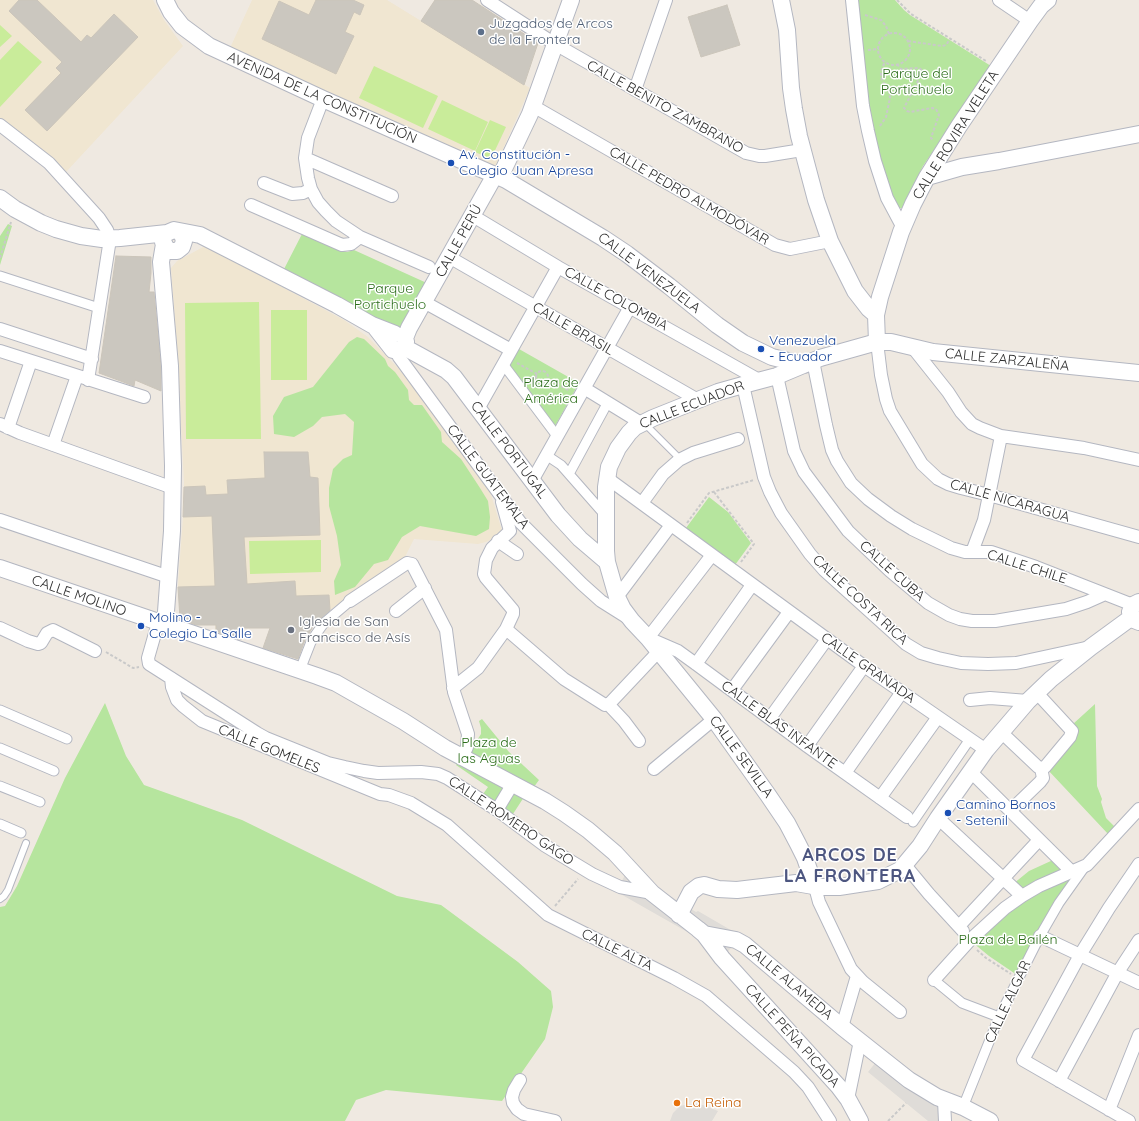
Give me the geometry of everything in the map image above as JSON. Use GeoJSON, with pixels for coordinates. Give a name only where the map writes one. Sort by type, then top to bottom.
{"type":"FeatureCollection","features":[{"type":"Feature","properties":{"kind":"street","name":"AVENIDA DE LA CONSTITUCIÓN"},"geometry":{"type":"LineString","coordinates":[[165,0],[171,12],[182,26],[209,46],[323,99],[498,176]]}},
{"type":"Feature","properties":{"kind":"street","name":"CALLE BENITO ZAMBRANO"},"geometry":{"type":"LineString","coordinates":[[487,0],[555,44],[746,153],[765,156],[802,150]]}},
{"type":"Feature","properties":{"kind":"street","name":"CALLE PERÚ"},"geometry":{"type":"LineString","coordinates":[[400,339],[424,302],[473,216],[498,176],[533,106],[571,0]]}},
{"type":"Feature","properties":{"kind":"street"},"geometry":{"type":"LineString","coordinates":[[635,90],[666,0]]}},
{"type":"Feature","properties":{"kind":"street"},"geometry":{"type":"LineString","coordinates":[[781,0],[787,30],[794,109],[802,150],[816,200],[830,241],[858,295],[876,315]]}},
{"type":"Feature","properties":{"kind":"street"},"geometry":{"type":"LineString","coordinates":[[852,0],[868,131],[882,183],[893,211],[903,228]]}},
{"type":"Feature","properties":{"kind":"street"},"geometry":{"type":"LineString","coordinates":[[999,0],[1030,21]]}},
{"type":"Feature","properties":{"kind":"street","name":"CALLE ROVIRA VELETA"},"geometry":{"type":"LineString","coordinates":[[877,342],[876,315],[880,297],[903,228],[913,204],[944,149],[1043,2]]}},
{"type":"Feature","properties":{"kind":"street"},"geometry":{"type":"LineString","coordinates":[[323,99],[308,138],[305,158],[306,170],[311,189],[318,202],[336,221],[360,237],[429,267]]}},
{"type":"Feature","properties":{"kind":"street","name":"CALLE PEDRO ALMODÓVAR"},"geometry":{"type":"LineString","coordinates":[[533,106],[779,246],[790,250],[830,241]]}},
{"type":"Feature","properties":{"kind":"street"},"geometry":{"type":"LineString","coordinates":[[0,125],[49,163],[99,218],[107,230],[110,239],[92,359],[53,445]]}},
{"type":"Feature","properties":{"kind":"street"},"geometry":{"type":"LineString","coordinates":[[927,177],[962,167],[1139,134]]}},
{"type":"Feature","properties":{"kind":"street"},"geometry":{"type":"LineString","coordinates":[[305,158],[392,196]]}},
{"type":"Feature","properties":{"kind":"street","name":"CALLE VENEZUELA"},"geometry":{"type":"LineString","coordinates":[[498,176],[571,218],[621,250],[717,325],[744,343],[772,357],[809,363]]}},
{"type":"Feature","properties":{"kind":"street"},"geometry":{"type":"LineString","coordinates":[[264,182],[292,194],[303,193],[311,189]]}},
{"type":"Feature","properties":{"kind":"street"},"geometry":{"type":"LineString","coordinates":[[0,198],[26,216],[56,229],[81,236],[110,239],[145,236],[172,241],[161,254],[161,270],[171,372],[173,488],[169,577],[162,624],[148,658],[149,664]]}},
{"type":"Feature","properties":{"kind":"street"},"geometry":{"type":"LineString","coordinates":[[251,205],[342,245],[351,244],[360,237]]}},
{"type":"Feature","properties":{"kind":"street","name":"CALLE COLOMBIA"},"geometry":{"type":"LineString","coordinates":[[473,216],[558,267],[759,380]]}},
{"type":"Feature","properties":{"kind":"street","name":"CALLE PORTUGAL"},"geometry":{"type":"LineString","coordinates":[[172,241],[208,240],[338,305],[400,339],[450,374],[569,528],[608,562]]}},
{"type":"Feature","properties":{"kind":"street","name":"CALLE BRASIL"},"geometry":{"type":"LineString","coordinates":[[449,257],[698,400]]}},
{"type":"Feature","properties":{"kind":"street"},"geometry":{"type":"LineString","coordinates":[[478,409],[558,267]]}},
{"type":"Feature","properties":{"kind":"street"},"geometry":{"type":"LineString","coordinates":[[0,276],[99,308]]}},
{"type":"Feature","properties":{"kind":"street"},"geometry":{"type":"LineString","coordinates":[[424,302],[507,357],[557,436]]}},
{"type":"Feature","properties":{"kind":"street"},"geometry":{"type":"LineString","coordinates":[[532,481],[630,307]]}},
{"type":"Feature","properties":{"kind":"street"},"geometry":{"type":"LineString","coordinates":[[0,329],[92,359]]}},
{"type":"Feature","properties":{"kind":"street","name":"CALLE GUATEMALA"},"geometry":{"type":"LineString","coordinates":[[400,339],[399,357],[526,528],[601,601],[632,621]]}},
{"type":"Feature","properties":{"kind":"street","name":"CALLE ECUADOR"},"geometry":{"type":"LineString","coordinates":[[648,638],[632,621],[623,609],[617,597],[606,551],[607,478],[613,457],[629,433],[642,422],[698,400],[759,380],[777,376],[809,363],[877,342]]}},
{"type":"Feature","properties":{"kind":"street","name":"CALLE ZARZALEÑA"},"geometry":{"type":"LineString","coordinates":[[877,342],[891,342],[933,352],[1139,373]]}},
{"type":"Feature","properties":{"kind":"street","name":"CALLE NICARAGUA"},"geometry":{"type":"LineString","coordinates":[[877,342],[881,375],[890,411],[922,464],[938,478],[948,484],[1139,538]]}},
{"type":"Feature","properties":{"kind":"street"},"geometry":{"type":"LineString","coordinates":[[913,348],[942,384],[965,418],[980,428],[1002,436],[1084,448],[1139,460]]}},
{"type":"Feature","properties":{"kind":"street"},"geometry":{"type":"LineString","coordinates":[[0,351],[144,397]]}},
{"type":"Feature","properties":{"kind":"street"},"geometry":{"type":"LineString","coordinates":[[31,361],[4,426],[173,488]]}},
{"type":"Feature","properties":{"kind":"street","name":"CALLE CHILE"},"geometry":{"type":"LineString","coordinates":[[809,363],[830,444],[837,461],[851,483],[868,499],[912,529],[950,548],[959,551],[996,554],[1105,594],[1136,612]]}},
{"type":"Feature","properties":{"kind":"street","name":"CALLE CUBA"},"geometry":{"type":"LineString","coordinates":[[777,376],[794,451],[804,472],[848,531],[890,571],[928,603],[944,612],[960,618],[972,621],[995,621],[1066,609],[1105,594]]}},
{"type":"Feature","properties":{"kind":"street","name":"CALLE COSTA RICA"},"geometry":{"type":"LineString","coordinates":[[743,385],[764,477],[773,499],[793,531],[824,570],[906,644],[921,653],[950,661],[976,664],[1004,664],[1028,661],[1091,647]]}},
{"type":"Feature","properties":{"kind":"street"},"geometry":{"type":"LineString","coordinates":[[582,392],[608,402],[642,422]]}},
{"type":"Feature","properties":{"kind":"street"},"geometry":{"type":"LineString","coordinates":[[569,474],[608,402]]}},
{"type":"Feature","properties":{"kind":"street"},"geometry":{"type":"LineString","coordinates":[[972,552],[984,520],[1002,436]]}},
{"type":"Feature","properties":{"kind":"street"},"geometry":{"type":"LineString","coordinates":[[642,503],[662,474],[680,459],[692,453],[738,439]]}},
{"type":"Feature","properties":{"kind":"street"},"geometry":{"type":"LineString","coordinates":[[546,455],[561,465],[606,517]]}},
{"type":"Feature","properties":{"kind":"street","name":"CALLE GRANADA"},"geometry":{"type":"LineString","coordinates":[[607,478],[864,666],[986,750]]}},
{"type":"Feature","properties":{"kind":"street"},"geometry":{"type":"LineString","coordinates":[[453,688],[478,668],[506,629],[513,614],[513,610],[484,574],[488,554],[498,541],[510,531],[503,506],[502,496]]}},
{"type":"Feature","properties":{"kind":"street"},"geometry":{"type":"LineString","coordinates":[[0,520],[169,577]]}},
{"type":"Feature","properties":{"kind":"street"},"geometry":{"type":"LineString","coordinates":[[617,597],[676,528]]}},
{"type":"Feature","properties":{"kind":"street"},"geometry":{"type":"LineString","coordinates":[[498,541],[517,554]]}},
{"type":"Feature","properties":{"kind":"street"},"geometry":{"type":"LineString","coordinates":[[648,638],[712,555]]}},
{"type":"Feature","properties":{"kind":"street"},"geometry":{"type":"LineString","coordinates":[[300,670],[316,634],[324,623],[350,601],[407,563],[412,564],[446,630],[453,688],[468,734],[467,747],[462,758],[528,792],[559,810],[588,830],[615,853],[652,893],[704,934],[736,940]]}},
{"type":"Feature","properties":{"kind":"street","name":"CALLE MOLINO"},"geometry":{"type":"LineString","coordinates":[[0,568],[336,683],[403,721],[462,758]]}},
{"type":"Feature","properties":{"kind":"street"},"geometry":{"type":"LineString","coordinates":[[696,664],[752,585]]}},
{"type":"Feature","properties":{"kind":"street"},"geometry":{"type":"LineString","coordinates":[[396,611],[425,588]]}},
{"type":"Feature","properties":{"kind":"street"},"geometry":{"type":"LineString","coordinates":[[732,690],[789,612]]}},
{"type":"Feature","properties":{"kind":"street"},"geometry":{"type":"LineString","coordinates":[[679,915],[691,892],[699,886],[704,885],[737,890],[796,883],[815,886],[839,887],[870,883],[887,877],[900,870],[920,846],[970,771],[1032,696],[1051,679],[1136,612]]}},
{"type":"Feature","properties":{"kind":"street"},"geometry":{"type":"LineString","coordinates":[[0,628],[38,644],[41,643],[46,633],[52,630],[95,651]]}},
{"type":"Feature","properties":{"kind":"street"},"geometry":{"type":"LineString","coordinates":[[506,629],[564,679],[602,704],[608,704],[659,651]]}},
{"type":"Feature","properties":{"kind":"street","name":"CALLE SEVILLA"},"geometry":{"type":"LineString","coordinates":[[648,638],[714,719],[787,823],[805,858],[815,886]]}},
{"type":"Feature","properties":{"kind":"street","name":"CALLE BLAS INFANTE"},"geometry":{"type":"LineString","coordinates":[[648,638],[678,651],[844,773],[910,819]]}},
{"type":"Feature","properties":{"kind":"street"},"geometry":{"type":"LineString","coordinates":[[770,718],[827,639]]}},
{"type":"Feature","properties":{"kind":"street","name":"CALLE GOMELES"},"geometry":{"type":"LineString","coordinates":[[149,664],[266,738],[328,763],[364,771],[392,773]]}},
{"type":"Feature","properties":{"kind":"street"},"geometry":{"type":"LineString","coordinates":[[807,746],[864,666]]}},
{"type":"Feature","properties":{"kind":"street","name":"CALLE GOMELES"},"geometry":{"type":"LineString","coordinates":[[171,678],[172,687],[177,700],[202,721],[380,794],[390,794]]}},
{"type":"Feature","properties":{"kind":"street"},"geometry":{"type":"LineString","coordinates":[[844,773],[902,692]]}},
{"type":"Feature","properties":{"kind":"street"},"geometry":{"type":"LineString","coordinates":[[970,700],[1032,696],[1072,731],[1070,737],[1044,767],[1041,768]]}},
{"type":"Feature","properties":{"kind":"street"},"geometry":{"type":"LineString","coordinates":[[608,704],[624,721],[639,741]]}},
{"type":"Feature","properties":{"kind":"street"},"geometry":{"type":"LineString","coordinates":[[0,710],[68,739]]}},
{"type":"Feature","properties":{"kind":"street"},"geometry":{"type":"LineString","coordinates":[[880,798],[938,717]]}},
{"type":"Feature","properties":{"kind":"street"},"geometry":{"type":"LineString","coordinates":[[654,769],[714,719]]}},
{"type":"Feature","properties":{"kind":"street"},"geometry":{"type":"LineString","coordinates":[[1001,732],[1038,767],[1041,768],[1043,778],[1010,811]]}},
{"type":"Feature","properties":{"kind":"street"},"geometry":{"type":"LineString","coordinates":[[910,819],[970,739]]}},
{"type":"Feature","properties":{"kind":"street"},"geometry":{"type":"LineString","coordinates":[[0,748],[54,771]]}},
{"type":"Feature","properties":{"kind":"street"},"geometry":{"type":"LineString","coordinates":[[970,771],[1072,872]]}},
{"type":"Feature","properties":{"kind":"street","name":"CALLE ROMERO GAGO"},"geometry":{"type":"LineString","coordinates":[[392,773],[421,772],[438,774],[447,778],[585,870],[620,887],[652,893]]}},
{"type":"Feature","properties":{"kind":"street"},"geometry":{"type":"LineString","coordinates":[[390,794],[387,790],[392,773]]}},
{"type":"Feature","properties":{"kind":"street"},"geometry":{"type":"LineString","coordinates":[[497,810],[512,785]]}},
{"type":"Feature","properties":{"kind":"street"},"geometry":{"type":"LineString","coordinates":[[0,786],[40,802]]}},
{"type":"Feature","properties":{"kind":"street","name":"CALLE ALTA"},"geometry":{"type":"LineString","coordinates":[[390,794],[416,806],[447,825],[548,915],[674,978],[706,996],[794,1072],[808,1087],[830,1121]]}},
{"type":"Feature","properties":{"kind":"street","name":"CALLE ALGAR"},"geometry":{"type":"LineString","coordinates":[[963,1107],[999,1017],[1040,936],[1059,903],[1087,865],[1139,809]]}},
{"type":"Feature","properties":{"kind":"street"},"geometry":{"type":"LineString","coordinates":[[938,818],[1022,896]]}},
{"type":"Feature","properties":{"kind":"street"},"geometry":{"type":"LineString","coordinates":[[0,824],[21,833]]}},
{"type":"Feature","properties":{"kind":"street"},"geometry":{"type":"LineString","coordinates":[[959,926],[1039,840]]}},
{"type":"Feature","properties":{"kind":"street"},"geometry":{"type":"LineString","coordinates":[[1129,1121],[1023,1060],[1080,955],[1109,908],[1139,864]]}},
{"type":"Feature","properties":{"kind":"street"},"geometry":{"type":"LineString","coordinates":[[905,865],[929,894],[959,926],[970,941]]}},
{"type":"Feature","properties":{"kind":"street"},"geometry":{"type":"LineString","coordinates":[[999,1017],[962,1002],[934,980],[988,922],[1022,896],[1087,865]]}},
{"type":"Feature","properties":{"kind":"street"},"geometry":{"type":"LineString","coordinates":[[815,886],[819,902],[846,960],[857,976],[900,1012]]}},
{"type":"Feature","properties":{"kind":"street","name":"CALLE PEÑA PICADA"},"geometry":{"type":"LineString","coordinates":[[704,934],[719,954],[839,1087],[848,1099],[860,1121]]}},
{"type":"Feature","properties":{"kind":"street"},"geometry":{"type":"LineString","coordinates":[[1040,936],[1139,983]]}},
{"type":"Feature","properties":{"kind":"street","name":"CALLE ALAMEDA"},"geometry":{"type":"LineString","coordinates":[[719,954],[723,945],[728,942],[736,940],[745,945],[842,1027],[909,1080],[944,1101],[963,1107],[990,1121]]}},
{"type":"Feature","properties":{"kind":"street"},"geometry":{"type":"LineString","coordinates":[[1059,1081],[1118,972],[1139,940]]}},
{"type":"Feature","properties":{"kind":"street"},"geometry":{"type":"LineString","coordinates":[[842,1027],[857,976]]}},
{"type":"Feature","properties":{"kind":"street"},"geometry":{"type":"LineString","coordinates":[[1109,1110],[1139,1035]]}},
{"type":"Feature","properties":{"kind":"street"},"geometry":{"type":"LineString","coordinates":[[848,1099],[860,1041]]}},
{"type":"Feature","properties":{"kind":"street"},"geometry":{"type":"LineString","coordinates":[[520,1080],[512,1097],[513,1103],[517,1109],[524,1114],[556,1121]]}},
{"type":"Feature","properties":{"kind":"street"},"geometry":{"type":"LineString","coordinates":[[944,1101],[945,1121]]}},
{"type":"Feature","properties":{"kind":"lane"},"geometry":{"type":"LineString","coordinates":[[642,422],[680,459]]}},
{"type":"Feature","properties":{"kind":"lane"},"geometry":{"type":"LineString","coordinates":[[0,899],[8,890],[26,844]]}},
{"type":"Feature","properties":{"kind":"path"},"geometry":{"type":"LineString","coordinates":[[897,0],[911,14],[998,68]]}},
{"type":"Feature","properties":{"kind":"path"},"geometry":{"type":"LineString","coordinates":[[855,15],[863,15],[881,20],[886,26],[889,34]]}},
{"type":"Feature","properties":{"kind":"path"},"geometry":{"type":"LineString","coordinates":[[889,34],[899,34],[908,41],[910,49],[909,54],[903,62],[897,64],[888,63],[880,56],[880,41],[889,34]]}},
{"type":"Feature","properties":{"kind":"path"},"geometry":{"type":"LineString","coordinates":[[908,41],[942,46],[946,45],[950,39]]}},
{"type":"Feature","properties":{"kind":"path"},"geometry":{"type":"LineString","coordinates":[[868,131],[879,128],[884,122],[889,108],[890,93],[881,77],[885,61]]}},
{"type":"Feature","properties":{"kind":"path"},"geometry":{"type":"LineString","coordinates":[[897,64],[900,69],[919,68],[923,71],[904,108],[910,112],[932,108],[936,109],[939,115],[932,138],[944,149]]}},
{"type":"Feature","properties":{"kind":"path"},"geometry":{"type":"LineString","coordinates":[[0,258],[15,209]]}},
{"type":"Feature","properties":{"kind":"path"},"geometry":{"type":"LineString","coordinates":[[507,357],[537,374]]}},
{"type":"Feature","properties":{"kind":"path"},"geometry":{"type":"LineString","coordinates":[[537,374],[541,371],[545,371],[548,374],[548,379]]}},
{"type":"Feature","properties":{"kind":"path"},"geometry":{"type":"LineString","coordinates":[[537,374],[536,379],[539,382],[545,382],[548,379]]}},
{"type":"Feature","properties":{"kind":"path"},"geometry":{"type":"LineString","coordinates":[[548,379],[582,392]]}},
{"type":"Feature","properties":{"kind":"path"},"geometry":{"type":"LineString","coordinates":[[676,528],[709,493],[764,477]]}},
{"type":"Feature","properties":{"kind":"path"},"geometry":{"type":"LineString","coordinates":[[714,492],[754,544],[734,572]]}},
{"type":"Feature","properties":{"kind":"path"},"geometry":{"type":"LineString","coordinates":[[95,651],[104,651],[133,668],[149,664]]}},
{"type":"Feature","properties":{"kind":"path"},"geometry":{"type":"LineString","coordinates":[[548,915],[585,870]]}},
{"type":"Feature","properties":{"kind":"path"},"geometry":{"type":"LineString","coordinates":[[970,941],[986,958],[1019,978]]}},
{"type":"Feature","properties":{"kind":"path"},"geometry":{"type":"LineString","coordinates":[[888,1121],[906,1103]]}},
{"type":"Feature","properties":{"kind":"shaded area"},"geometry":{"type":"Polygon","coordinates":[[[0,0],[153,0],[164,20],[183,46],[66,172],[0,118],[0,0]]]}},
{"type":"Feature","properties":{"kind":"shaded area"},"geometry":{"type":"Polygon","coordinates":[[[252,0],[387,0],[530,88],[495,167],[230,48],[252,0]]]}},
{"type":"Feature","properties":{"kind":"shaded area"},"geometry":{"type":"Polygon","coordinates":[[[205,246],[344,320],[368,337],[398,368],[422,398],[463,455],[488,485],[503,534],[478,544],[414,539],[403,561],[330,610],[329,596],[241,608],[242,639],[216,639],[215,625],[189,625],[188,623],[180,623],[178,585],[184,482],[177,346],[171,268],[177,261],[205,246]]]}},
{"type":"Feature","properties":{"kind":"shaded area"},"geometry":{"type":"Polygon","coordinates":[[[628,868],[696,912],[698,911],[729,929],[743,935],[719,961],[710,948],[697,940],[698,938],[617,892],[628,868]]]}},
{"type":"Feature","properties":{"kind":"shaded area"},"geometry":{"type":"Polygon","coordinates":[[[880,1057],[937,1097],[945,1121],[928,1121],[868,1072],[880,1057]]]}},
{"type":"Feature","properties":{"kind":"shaded area"},"geometry":{"type":"Polygon","coordinates":[[[700,1104],[718,1111],[712,1121],[670,1121],[673,1113],[680,1106],[700,1104]]]}},
{"type":"Feature","properties":{"kind":"green space","name":"Parque del Portichuelo"},"geometry":{"type":"Polygon","coordinates":[[[856,0],[895,0],[910,15],[991,66],[923,166],[902,208],[897,208],[883,172],[867,104],[856,0]]]}},
{"type":"Feature","properties":{"kind":"green space"},"geometry":{"type":"Polygon","coordinates":[[[0,25],[12,36],[0,47],[0,25]]]}},
{"type":"Feature","properties":{"kind":"green space"},"geometry":{"type":"Polygon","coordinates":[[[18,41],[42,62],[0,107],[0,60],[18,41]]]}},
{"type":"Feature","properties":{"kind":"green space"},"geometry":{"type":"Polygon","coordinates":[[[374,66],[438,96],[423,128],[359,98],[374,66]]]}},
{"type":"Feature","properties":{"kind":"green space"},"geometry":{"type":"Polygon","coordinates":[[[442,100],[488,122],[475,151],[428,129],[442,100]]]}},
{"type":"Feature","properties":{"kind":"green space"},"geometry":{"type":"Polygon","coordinates":[[[490,120],[506,127],[491,159],[475,152],[490,120]]]}},
{"type":"Feature","properties":{"kind":"green space"},"geometry":{"type":"Polygon","coordinates":[[[8,224],[12,226],[0,265],[0,236],[8,224]]]}},
{"type":"Feature","properties":{"kind":"green space","name":"Parque Portichuelo"},"geometry":{"type":"Polygon","coordinates":[[[302,234],[338,250],[347,252],[354,250],[429,284],[404,325],[399,328],[391,329],[283,271],[302,234]]]}},
{"type":"Feature","properties":{"kind":"green space"},"geometry":{"type":"Polygon","coordinates":[[[259,302],[261,439],[186,439],[185,303],[259,302]]]}},
{"type":"Feature","properties":{"kind":"green space"},"geometry":{"type":"Polygon","coordinates":[[[271,310],[307,310],[307,380],[271,380],[271,310]]]}},
{"type":"Feature","properties":{"kind":"green space"},"geometry":{"type":"Polygon","coordinates":[[[357,337],[364,339],[385,359],[388,366],[395,372],[408,390],[409,400],[414,405],[422,405],[441,432],[442,442],[461,459],[488,501],[490,517],[489,529],[476,536],[420,526],[402,537],[388,560],[374,564],[355,587],[335,595],[334,581],[341,565],[337,536],[329,506],[329,488],[333,469],[343,459],[352,455],[354,422],[345,414],[322,417],[313,426],[294,437],[274,434],[273,416],[284,397],[313,387],[349,342],[357,337]]]}},
{"type":"Feature","properties":{"kind":"green space","name":"Plaza de América"},"geometry":{"type":"Polygon","coordinates":[[[519,349],[579,383],[554,428],[508,368],[519,349]]]}},
{"type":"Feature","properties":{"kind":"green space"},"geometry":{"type":"Polygon","coordinates":[[[709,497],[728,512],[751,543],[735,565],[686,528],[709,497]]]}},
{"type":"Feature","properties":{"kind":"green space"},"geometry":{"type":"Polygon","coordinates":[[[321,540],[321,572],[250,574],[249,541],[321,540]]]}},
{"type":"Feature","properties":{"kind":"green space"},"geometry":{"type":"Polygon","coordinates":[[[105,703],[126,756],[144,785],[242,820],[397,896],[441,905],[518,962],[551,991],[553,1007],[545,1039],[502,1101],[386,1090],[356,1100],[345,1121],[0,1121],[0,907],[5,906],[17,886],[65,778],[105,703]]]}},
{"type":"Feature","properties":{"kind":"green space"},"geometry":{"type":"Polygon","coordinates":[[[1095,704],[1097,786],[1102,799],[1101,802],[1106,818],[1115,827],[1109,835],[1047,769],[1078,733],[1073,724],[1095,704]]]}},
{"type":"Feature","properties":{"kind":"green space","name":"Plaza de las Aguas"},"geometry":{"type":"Polygon","coordinates":[[[482,719],[509,752],[539,780],[531,791],[472,760],[470,749],[481,734],[479,721],[482,719]]]}},
{"type":"Feature","properties":{"kind":"green space"},"geometry":{"type":"Polygon","coordinates":[[[460,760],[501,782],[506,790],[495,804],[483,794],[488,787],[456,765],[460,760]]]}},
{"type":"Feature","properties":{"kind":"green space"},"geometry":{"type":"Polygon","coordinates":[[[512,791],[526,794],[511,817],[503,806],[512,791]]]}},
{"type":"Feature","properties":{"kind":"green space"},"geometry":{"type":"Polygon","coordinates":[[[1053,860],[1064,872],[1022,893],[1013,884],[1029,871],[1053,860]]]}},
{"type":"Feature","properties":{"kind":"green space","name":"Plaza de Bailén"},"geometry":{"type":"Polygon","coordinates":[[[1074,876],[1017,975],[989,956],[972,942],[1023,899],[1074,876]]]}},
{"type":"Feature","properties":{"kind":"building"},"geometry":{"type":"Polygon","coordinates":[[[19,0],[37,0],[81,42],[87,35],[91,38],[114,14],[138,37],[47,131],[25,110],[61,73],[56,68],[62,62],[9,11],[19,0]]]}},
{"type":"Feature","properties":{"kind":"building"},"geometry":{"type":"Polygon","coordinates":[[[316,0],[353,0],[364,5],[360,15],[354,12],[345,32],[354,36],[336,74],[262,39],[279,1],[309,15],[316,0]]]}},
{"type":"Feature","properties":{"kind":"building","name":"Juzgados de Arcos de la Frontera"},"geometry":{"type":"Polygon","coordinates":[[[435,0],[472,0],[538,43],[524,85],[421,21],[435,0]]]}},
{"type":"Feature","properties":{"kind":"building"},"geometry":{"type":"Polygon","coordinates":[[[727,5],[740,45],[701,57],[688,17],[727,5]]]}},
{"type":"Feature","properties":{"kind":"building"},"geometry":{"type":"Polygon","coordinates":[[[116,256],[151,257],[149,292],[154,292],[161,367],[161,391],[135,380],[134,386],[99,373],[116,256]]]}},
{"type":"Feature","properties":{"kind":"building"},"geometry":{"type":"Polygon","coordinates":[[[264,452],[308,452],[310,477],[318,478],[320,535],[244,537],[247,584],[295,581],[296,596],[329,595],[330,610],[314,625],[305,640],[298,659],[263,648],[270,628],[242,628],[242,639],[237,639],[216,631],[216,625],[196,625],[180,619],[178,587],[215,586],[212,516],[183,517],[184,487],[205,486],[206,495],[228,494],[227,480],[265,478],[264,452]]]}},
{"type":"Feature","properties":{"kind":"place","name":"Juzgados de Arcos de la Frontera"},"geometry":{"type":"Point","coordinates":[481,32]}},
{"type":"Feature","properties":{"kind":"place","name":"Av. Constitución - Colegio Juan Apresa"},"geometry":{"type":"Point","coordinates":[451,163]}},
{"type":"Feature","properties":{"kind":"place","name":"Venezuela - Ecuador"},"geometry":{"type":"Point","coordinates":[761,349]}},
{"type":"Feature","properties":{"kind":"place","name":"Molino - Colegio La Salle"},"geometry":{"type":"Point","coordinates":[141,626]}},
{"type":"Feature","properties":{"kind":"place","name":"Iglesia de San Francisco de Asís"},"geometry":{"type":"Point","coordinates":[291,630]}},
{"type":"Feature","properties":{"kind":"place","name":"Camino Bornos - Setenil"},"geometry":{"type":"Point","coordinates":[948,813]}},
{"type":"Feature","properties":{"kind":"place","name":"La Reina"},"geometry":{"type":"Point","coordinates":[677,1103]}},
{"type":"Feature","properties":{"kind":"district","name":"ARCOS DE LA FRONTERA"},"geometry":{"type":"Point","coordinates":[850,866]}}]}
